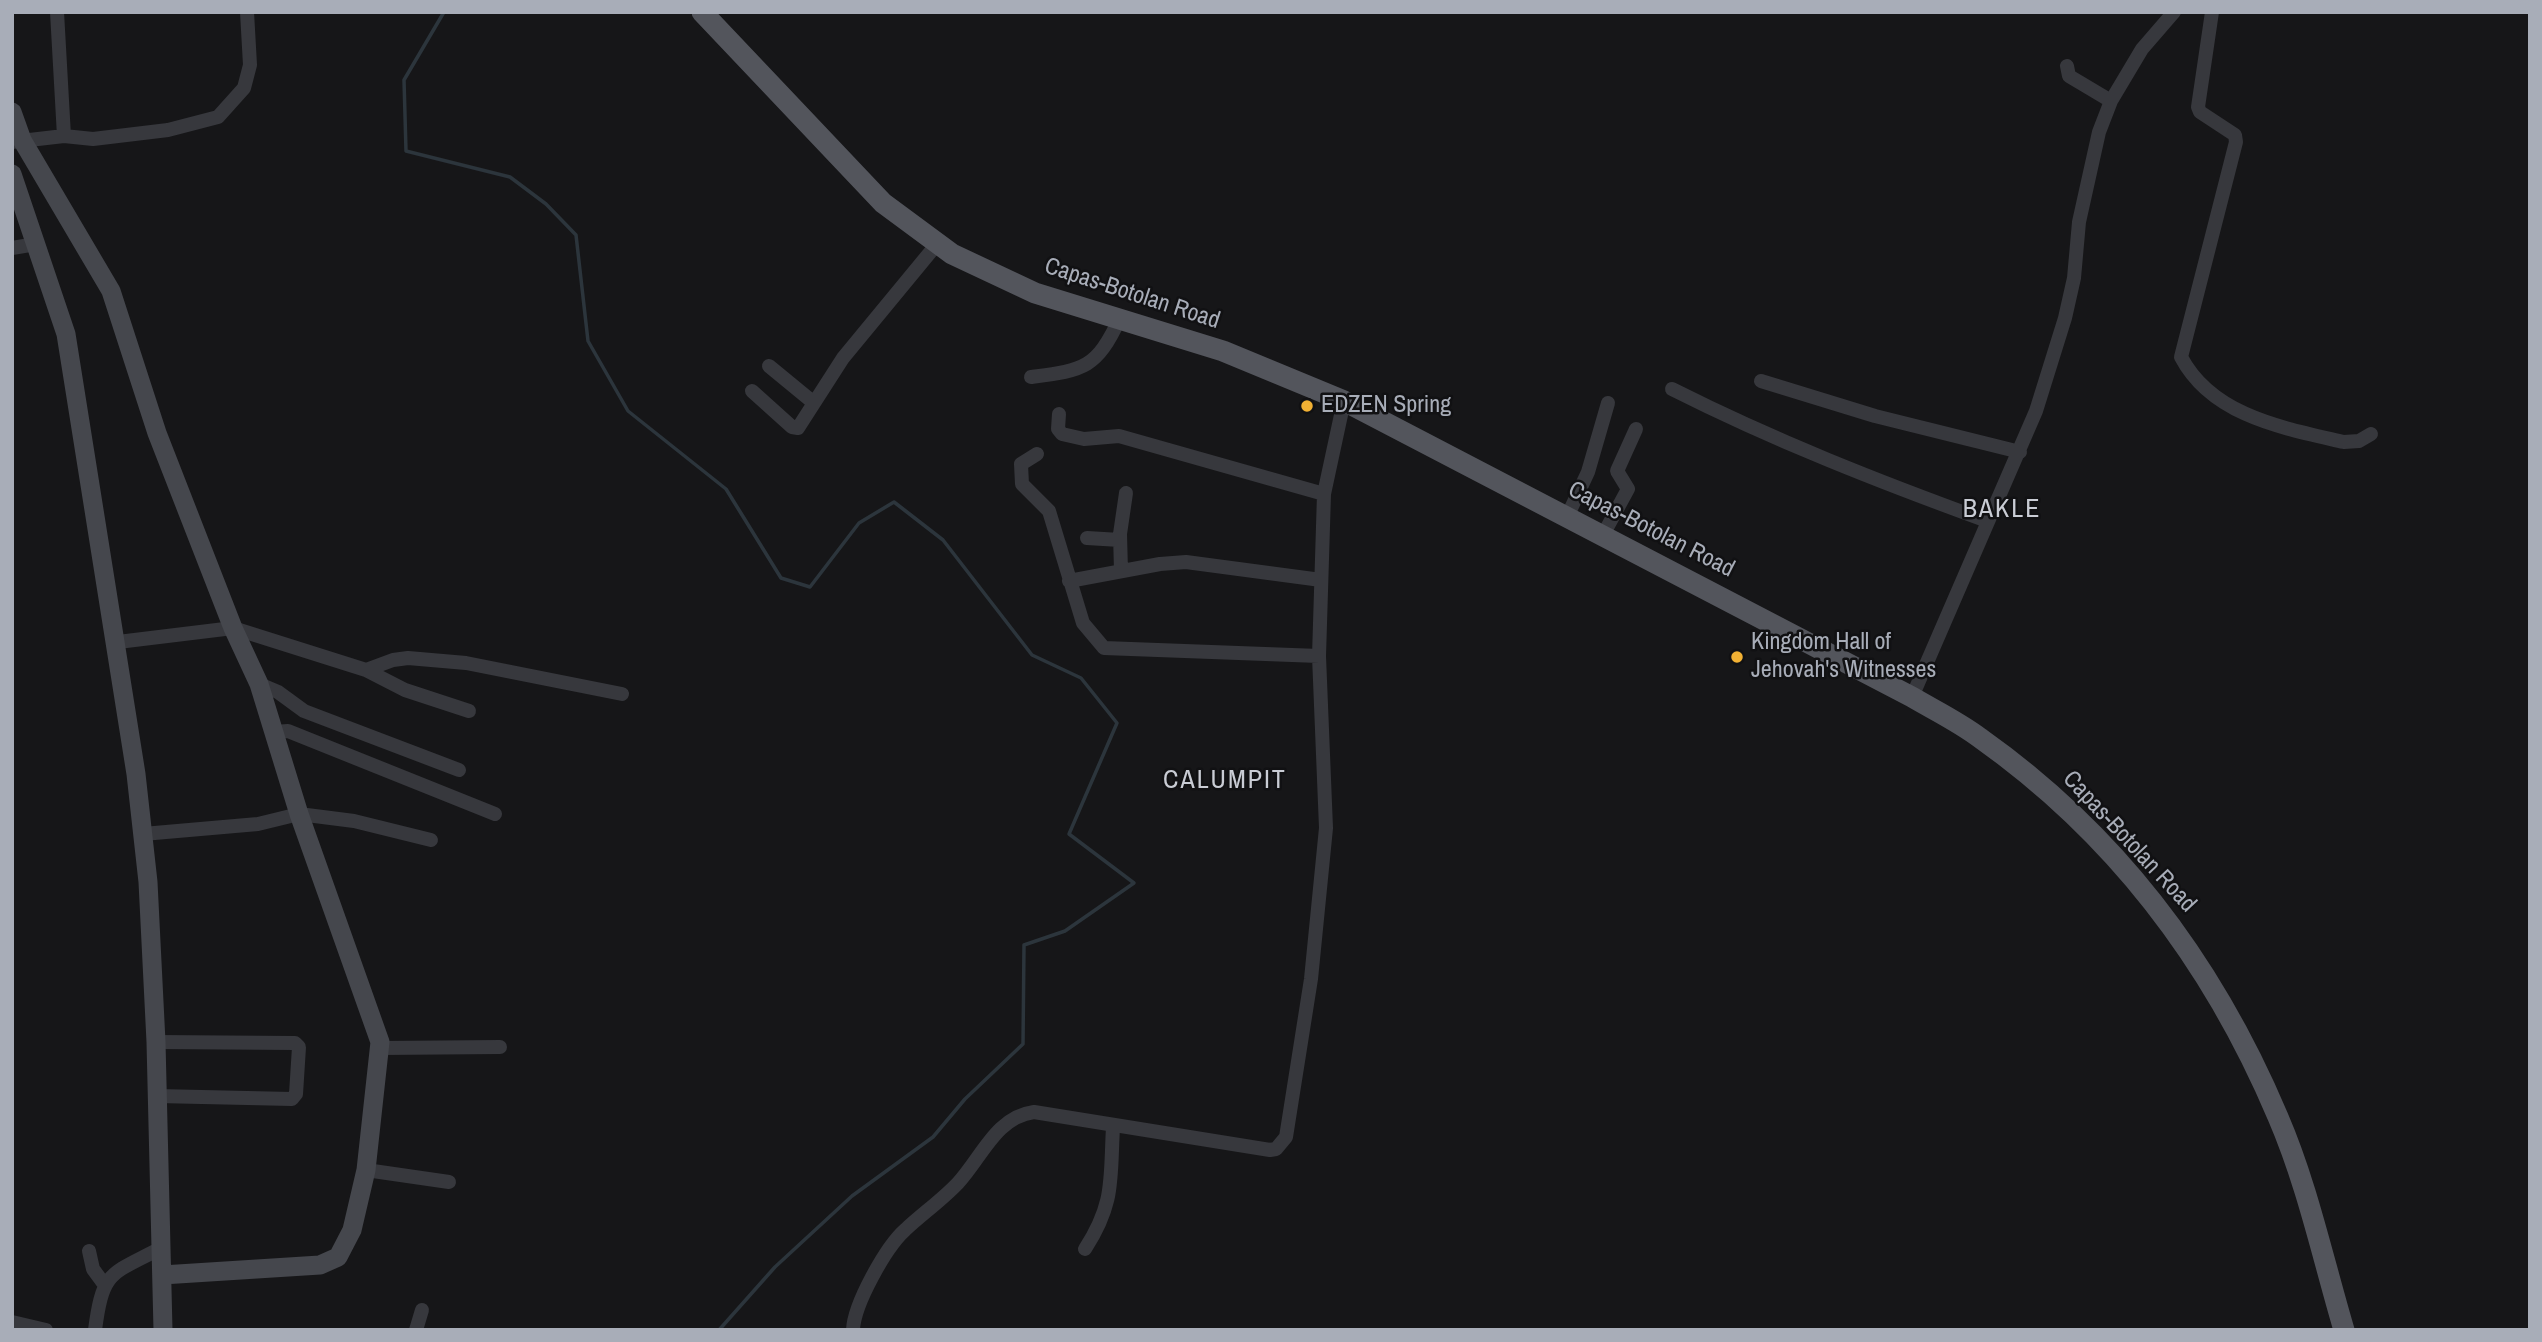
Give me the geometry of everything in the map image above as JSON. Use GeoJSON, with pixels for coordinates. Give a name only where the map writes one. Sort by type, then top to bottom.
{"type":"FeatureCollection","features":[{"type":"Feature","properties":{"kind":"main road","name":"Capas-Botolan Road"},"geometry":{"type":"LineString","coordinates":[[702,12],[883,203],[937,244],[1035,293],[1223,351],[1344,401],[1912,697],[1978,736],[2046,789],[2080,820],[2191,951],[2247,1047],[2279,1118],[2344,1330]]}},
{"type":"Feature","properties":{"kind":"street"},"geometry":{"type":"LineString","coordinates":[[57,12],[64,136]]}},
{"type":"Feature","properties":{"kind":"street"},"geometry":{"type":"LineString","coordinates":[[17,141],[64,136],[93,139],[168,130],[218,117],[244,88],[250,65],[247,12]]}},
{"type":"Feature","properties":{"kind":"street"},"geometry":{"type":"LineString","coordinates":[[1912,697],[1987,521],[2020,452],[2065,318],[2074,278],[2079,222],[2099,132],[2111,101],[2142,49],[2174,12]]}},
{"type":"Feature","properties":{"kind":"street"},"geometry":{"type":"LineString","coordinates":[[2212,12],[2198,107],[2200,112],[2235,135],[2236,142],[2181,357],[2204,391],[2233,409],[2344,442],[2359,441],[2371,434]]}},
{"type":"Feature","properties":{"kind":"street"},"geometry":{"type":"LineString","coordinates":[[2067,66],[2069,76],[2111,101]]}},
{"type":"Feature","properties":{"kind":"street"},"geometry":{"type":"LineString","coordinates":[[12,112],[17,141],[111,291],[157,433],[233,628],[259,684],[299,814],[381,1048],[366,1170],[352,1230],[343,1251],[330,1262],[162,1275]]}},
{"type":"Feature","properties":{"kind":"street"},"geometry":{"type":"LineString","coordinates":[[12,174],[66,334],[118,642],[143,834],[156,1042],[163,1330]]}},
{"type":"Feature","properties":{"kind":"street"},"geometry":{"type":"LineString","coordinates":[[12,248],[36,244]]}},
{"type":"Feature","properties":{"kind":"street"},"geometry":{"type":"LineString","coordinates":[[752,391],[795,429],[843,358],[937,244]]}},
{"type":"Feature","properties":{"kind":"street"},"geometry":{"type":"LineString","coordinates":[[1031,377],[1066,374],[1080,369],[1107,346],[1119,318]]}},
{"type":"Feature","properties":{"kind":"street"},"geometry":{"type":"LineString","coordinates":[[768,366],[814,403]]}},
{"type":"Feature","properties":{"kind":"street"},"geometry":{"type":"LineString","coordinates":[[1761,381],[1875,416],[2020,452]]}},
{"type":"Feature","properties":{"kind":"street"},"geometry":{"type":"LineString","coordinates":[[1672,390],[1767,436],[1863,476],[1987,521]]}},
{"type":"Feature","properties":{"kind":"street"},"geometry":{"type":"LineString","coordinates":[[853,1330],[864,1294],[902,1232],[957,1184],[1007,1120],[1034,1112],[1113,1127],[1270,1150],[1281,1145],[1290,1128],[1311,979],[1326,828],[1319,656],[1324,494],[1344,401]]}},
{"type":"Feature","properties":{"kind":"street"},"geometry":{"type":"LineString","coordinates":[[1567,517],[1588,472],[1608,404]]}},
{"type":"Feature","properties":{"kind":"street"},"geometry":{"type":"LineString","coordinates":[[1059,414],[1058,429],[1062,434],[1084,439],[1119,436],[1324,494]]}},
{"type":"Feature","properties":{"kind":"street"},"geometry":{"type":"LineString","coordinates":[[1603,535],[1628,489],[1617,471],[1636,429]]}},
{"type":"Feature","properties":{"kind":"street"},"geometry":{"type":"LineString","coordinates":[[1037,454],[1021,464],[1022,484],[1049,511],[1083,623],[1098,643],[1110,651],[1319,656]]}},
{"type":"Feature","properties":{"kind":"street"},"geometry":{"type":"LineString","coordinates":[[1121,571],[1120,540],[1126,493]]}},
{"type":"Feature","properties":{"kind":"street"},"geometry":{"type":"LineString","coordinates":[[1087,538],[1120,540]]}},
{"type":"Feature","properties":{"kind":"street"},"geometry":{"type":"LineString","coordinates":[[1069,581],[1186,562],[1321,580]]}},
{"type":"Feature","properties":{"kind":"street"},"geometry":{"type":"LineString","coordinates":[[118,642],[233,628],[366,670],[405,690],[469,711]]}},
{"type":"Feature","properties":{"kind":"street"},"geometry":{"type":"LineString","coordinates":[[366,670],[393,660],[408,658],[466,663],[622,695]]}},
{"type":"Feature","properties":{"kind":"street"},"geometry":{"type":"LineString","coordinates":[[259,684],[278,692],[304,711],[459,770]]}},
{"type":"Feature","properties":{"kind":"street"},"geometry":{"type":"LineString","coordinates":[[274,732],[288,731],[495,814]]}},
{"type":"Feature","properties":{"kind":"street"},"geometry":{"type":"LineString","coordinates":[[143,834],[258,824],[299,814],[354,821],[431,840]]}},
{"type":"Feature","properties":{"kind":"street"},"geometry":{"type":"LineString","coordinates":[[156,1042],[295,1043],[299,1047],[296,1094],[292,1099],[157,1096]]}},
{"type":"Feature","properties":{"kind":"street"},"geometry":{"type":"LineString","coordinates":[[381,1048],[500,1047]]}},
{"type":"Feature","properties":{"kind":"street"},"geometry":{"type":"LineString","coordinates":[[1085,1249],[1102,1222],[1108,1204],[1113,1127]]}},
{"type":"Feature","properties":{"kind":"street"},"geometry":{"type":"LineString","coordinates":[[366,1170],[449,1182]]}},
{"type":"Feature","properties":{"kind":"street"},"geometry":{"type":"LineString","coordinates":[[95,1330],[104,1284],[113,1273],[161,1248]]}},
{"type":"Feature","properties":{"kind":"street"},"geometry":{"type":"LineString","coordinates":[[89,1251],[93,1269],[104,1284]]}},
{"type":"Feature","properties":{"kind":"street"},"geometry":{"type":"LineString","coordinates":[[416,1330],[422,1310]]}},
{"type":"Feature","properties":{"kind":"street"},"geometry":{"type":"LineString","coordinates":[[12,1322],[46,1330]]}},
{"type":"Feature","properties":{"kind":"waterway"},"geometry":{"type":"LineString","coordinates":[[444,12],[404,80],[406,151],[510,177],[546,204],[576,235],[588,341],[628,411],[726,489],[781,578],[810,587],[859,523],[894,502],[943,540],[1032,655],[1081,678],[1117,723],[1069,834],[1134,883],[1065,931],[1024,945],[1023,1044],[965,1099],[933,1137],[852,1196],[775,1267],[719,1330]]}},
{"type":"Feature","properties":{"kind":"place","name":"EDZEN Spring"},"geometry":{"type":"Point","coordinates":[1307,406]}},
{"type":"Feature","properties":{"kind":"place","name":"Kingdom Hall of Jehovah's Witnesses"},"geometry":{"type":"Point","coordinates":[1737,657]}},
{"type":"Feature","properties":{"kind":"district","name":"BAKLE"},"geometry":{"type":"Point","coordinates":[2002,510]}},
{"type":"Feature","properties":{"kind":"district","name":"CALUMPIT"},"geometry":{"type":"Point","coordinates":[1225,781]}}]}
